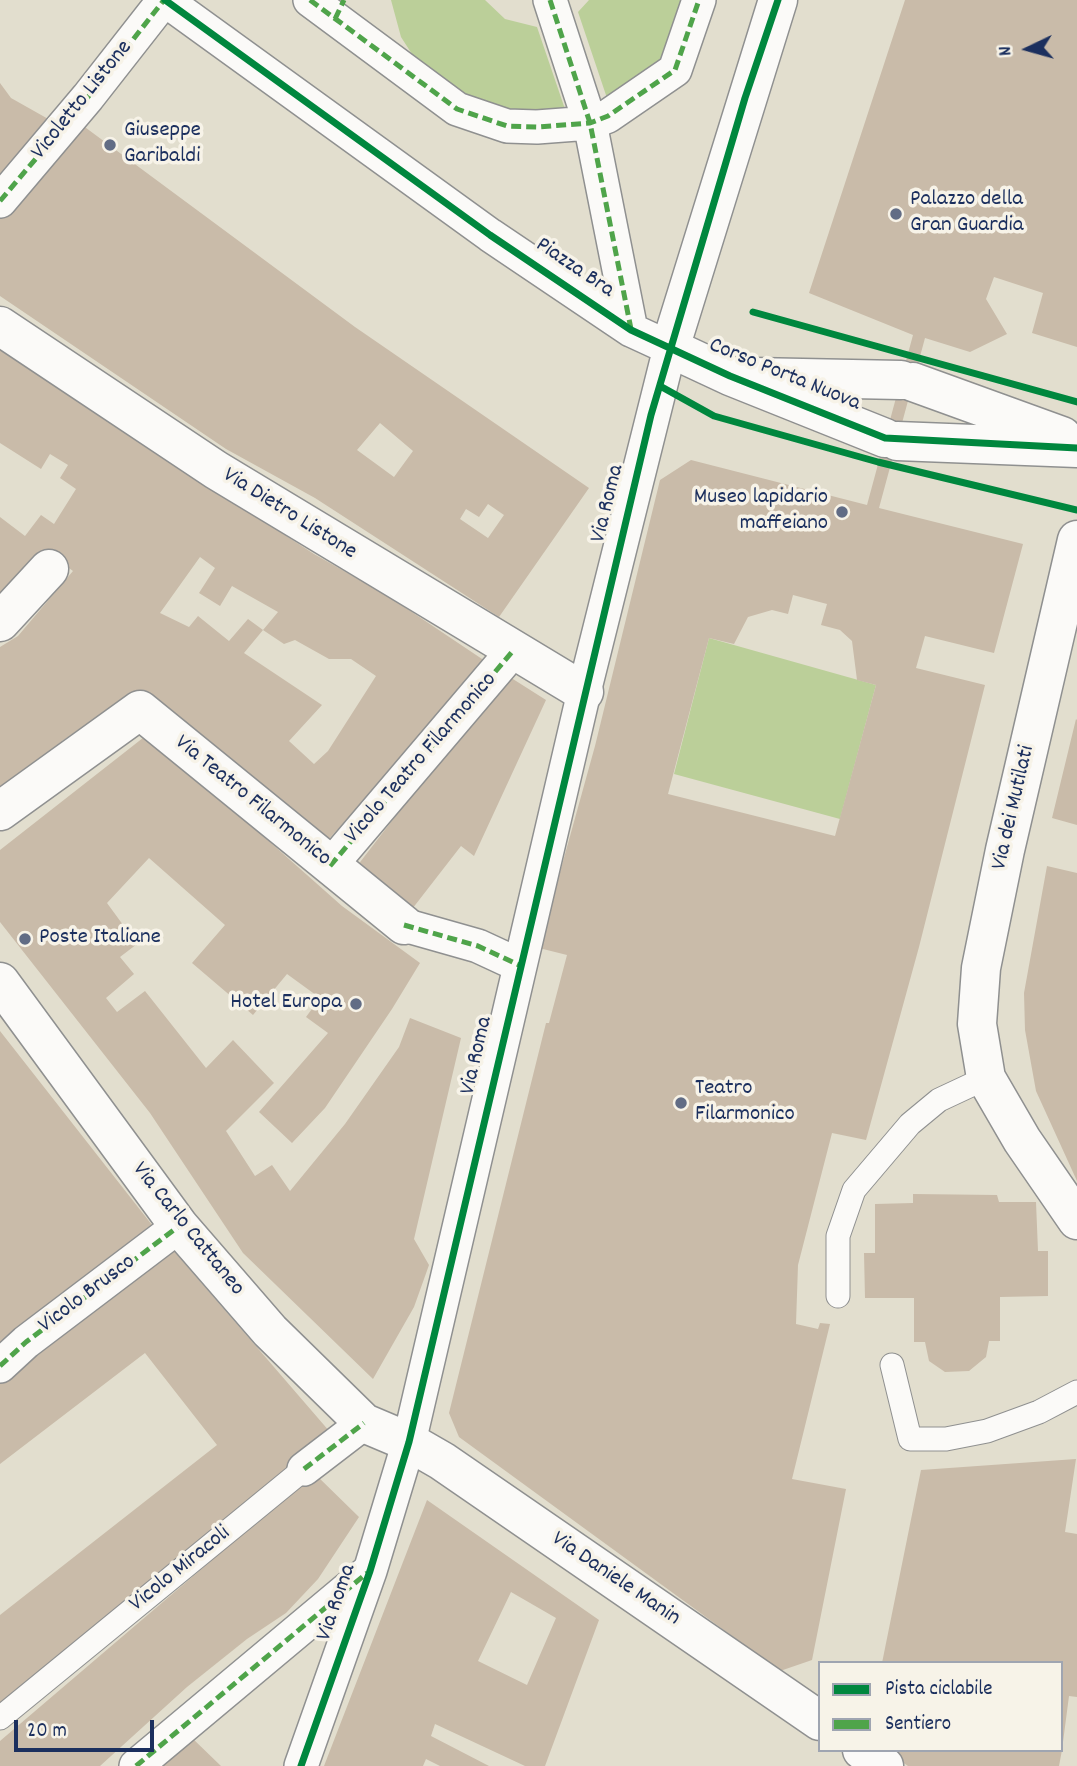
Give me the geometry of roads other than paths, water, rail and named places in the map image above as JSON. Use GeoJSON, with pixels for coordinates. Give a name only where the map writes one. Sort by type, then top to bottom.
{"type":"FeatureCollection","features":[{"type":"Feature","properties":{"kind":"street","name":"Vicoletto Listone"},"geometry":{"type":"LineString","coordinates":[[0,201],[88,97],[164,0]]}},
{"type":"Feature","properties":{"kind":"street","name":"Piazza Bra"},"geometry":{"type":"LineString","coordinates":[[164,0],[490,235],[631,330],[670,348]]}},
{"type":"Feature","properties":{"kind":"street","name":"Piazza Bra"},"geometry":{"type":"LineString","coordinates":[[550,0],[590,123],[631,330]]}},
{"type":"Feature","properties":{"kind":"street"},"geometry":{"type":"LineString","coordinates":[[330,6],[457,109],[507,127],[590,123],[608,116],[675,70],[699,0]]}},
{"type":"Feature","properties":{"kind":"street"},"geometry":{"type":"LineString","coordinates":[[670,348],[778,0]]}},
{"type":"Feature","properties":{"kind":"street","name":"Via Dietro Listone"},"geometry":{"type":"LineString","coordinates":[[0,326],[216,470],[512,652],[584,692]]}},
{"type":"Feature","properties":{"kind":"street","name":"Corso Porta Nuova"},"geometry":{"type":"LineString","coordinates":[[670,348],[730,376],[891,439],[1077,448]]}},
{"type":"Feature","properties":{"kind":"street","name":"Via Roma"},"geometry":{"type":"LineString","coordinates":[[301,1766],[370,1571],[409,1442],[584,692],[670,348]]}},
{"type":"Feature","properties":{"kind":"street","name":"Corso Porta Nuova"},"geometry":{"type":"LineString","coordinates":[[730,376],[907,381],[1077,441]]}},
{"type":"Feature","properties":{"kind":"street","name":"Via dei Mutilati"},"geometry":{"type":"LineString","coordinates":[[1077,540],[1007,837],[981,968],[977,1024],[986,1078],[1022,1140],[1077,1220]]}},
{"type":"Feature","properties":{"kind":"street"},"geometry":{"type":"LineString","coordinates":[[0,622],[49,569]]}},
{"type":"Feature","properties":{"kind":"street","name":"Vicolo Teatro Filarmonico"},"geometry":{"type":"LineString","coordinates":[[330,866],[512,652]]}},
{"type":"Feature","properties":{"kind":"street","name":"Via Teatro Filarmonico"},"geometry":{"type":"LineString","coordinates":[[0,811],[140,710],[404,925],[478,946],[519,965]]}},
{"type":"Feature","properties":{"kind":"street","name":"Via Carlo Cattaneo"},"geometry":{"type":"LineString","coordinates":[[4,996],[179,1226],[270,1331],[364,1423],[409,1442]]}},
{"type":"Feature","properties":{"kind":"street","name":"Vicolo Brusco"},"geometry":{"type":"LineString","coordinates":[[0,1366],[26,1342],[179,1226]]}},
{"type":"Feature","properties":{"kind":"street","name":"Vicolo Miracoli"},"geometry":{"type":"LineString","coordinates":[[304,1469],[364,1423]]}},
{"type":"Feature","properties":{"kind":"street","name":"Via Daniele Manin"},"geometry":{"type":"LineString","coordinates":[[409,1442],[442,1461],[818,1720]]}},
{"type":"Feature","properties":{"kind":"street"},"geometry":{"type":"LineString","coordinates":[[136,1766],[370,1571]]}},
{"type":"Feature","properties":{"kind":"street"},"geometry":{"type":"LineString","coordinates":[[865,1752],[884,1766]]}},
{"type":"Feature","properties":{"kind":"lane"},"geometry":{"type":"LineString","coordinates":[[838,1296],[838,1236],[854,1190],[909,1124],[939,1100],[986,1078]]}},
{"type":"Feature","properties":{"kind":"lane"},"geometry":{"type":"LineString","coordinates":[[892,1365],[910,1439],[946,1439],[987,1431],[1039,1412],[1077,1392]]}},
{"type":"Feature","properties":{"kind":"lane","name":"Vicolo Miracoli"},"geometry":{"type":"LineString","coordinates":[[0,1718],[304,1469]]}},
{"type":"Feature","properties":{"kind":"place","name":"Giuseppe Garibaldi"},"geometry":{"type":"Point","coordinates":[110,145]}},
{"type":"Feature","properties":{"kind":"place","name":"Palazzo della Gran Guardia"},"geometry":{"type":"Point","coordinates":[896,214]}},
{"type":"Feature","properties":{"kind":"place","name":"Museo lapidario maffeiano"},"geometry":{"type":"Point","coordinates":[842,512]}},
{"type":"Feature","properties":{"kind":"place","name":"Poste Italiane"},"geometry":{"type":"Point","coordinates":[25,939]}},
{"type":"Feature","properties":{"kind":"place","name":"Hotel Europa"},"geometry":{"type":"Point","coordinates":[356,1004]}},
{"type":"Feature","properties":{"kind":"place","name":"Teatro Filarmonico"},"geometry":{"type":"Point","coordinates":[681,1103]}}]}
